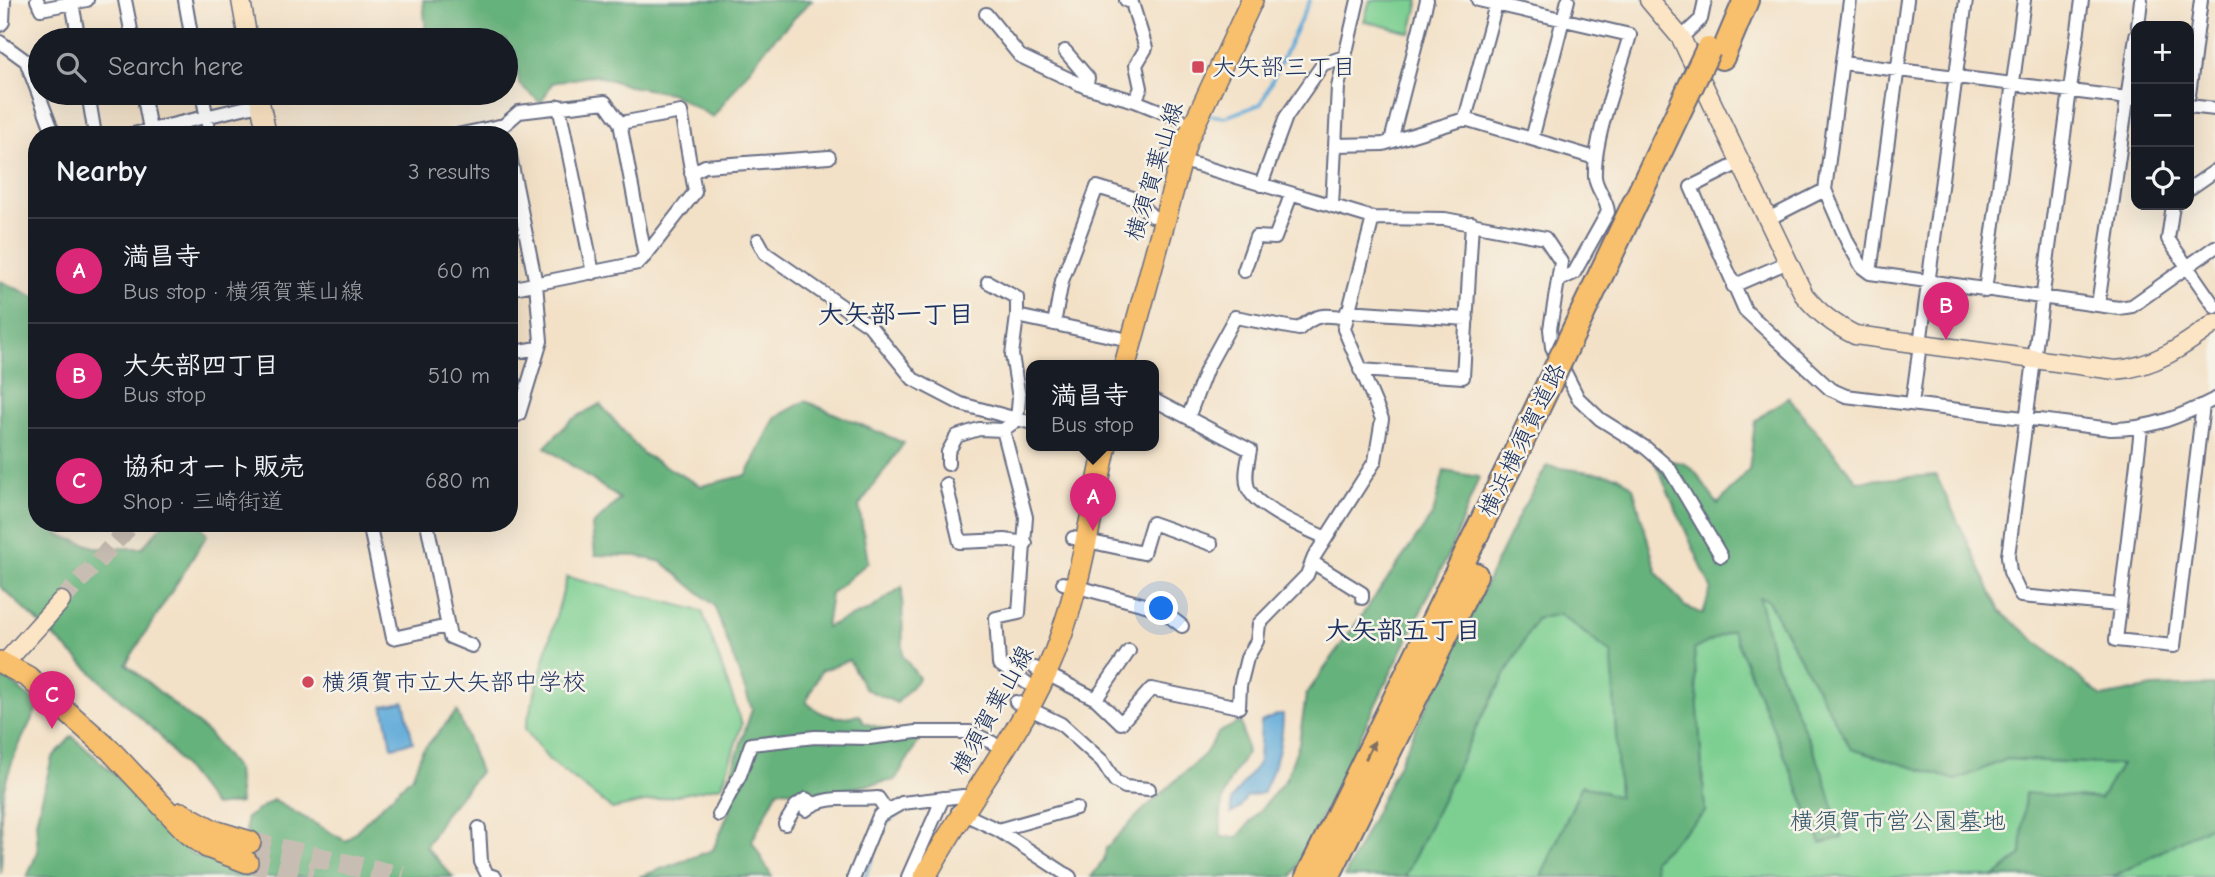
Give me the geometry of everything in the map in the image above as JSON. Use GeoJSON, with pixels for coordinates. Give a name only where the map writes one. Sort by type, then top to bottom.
{"type":"FeatureCollection","features":[{"type":"Feature","properties":{"kind":"highway","name":"横浜横須賀道路"},"geometry":{"type":"LineString","coordinates":[[1715,53],[1728,0]]}},
{"type":"Feature","properties":{"kind":"highway","name":"横浜横須賀道路"},"geometry":{"type":"LineString","coordinates":[[1327,877],[1715,53],[1746,0]]}},
{"type":"Feature","properties":{"kind":"highway","name":"横浜横須賀道路"},"geometry":{"type":"LineString","coordinates":[[1308,877],[1521,461]]}},
{"type":"Feature","properties":{"kind":"main road","name":"横須賀葉山線"},"geometry":{"type":"LineString","coordinates":[[1126,360],[1174,158],[1180,119],[1237,0]]}},
{"type":"Feature","properties":{"kind":"main road","name":"横須賀葉山線"},"geometry":{"type":"LineString","coordinates":[[1114,360],[1152,216],[1174,158],[1252,0]]}},
{"type":"Feature","properties":{"kind":"main road","name":"横須賀葉山線"},"geometry":{"type":"LineString","coordinates":[[1079,540],[1093,451]]}},
{"type":"Feature","properties":{"kind":"main road","name":"横須賀葉山線"},"geometry":{"type":"LineString","coordinates":[[956,804],[1022,705],[1036,675],[1069,584],[1104,451]]}},
{"type":"Feature","properties":{"kind":"main road"},"geometry":{"type":"LineString","coordinates":[[2,663],[28,677],[111,751],[188,832],[248,852]]}},
{"type":"Feature","properties":{"kind":"main road","name":"横須賀葉山線"},"geometry":{"type":"LineString","coordinates":[[956,804],[993,743],[1022,705]]}},
{"type":"Feature","properties":{"kind":"main road"},"geometry":{"type":"LineString","coordinates":[[926,874],[956,804]]}},
{"type":"Feature","properties":{"kind":"street"},"geometry":{"type":"LineString","coordinates":[[0,26],[4,22],[4,0]]}},
{"type":"Feature","properties":{"kind":"street"},"geometry":{"type":"LineString","coordinates":[[37,0],[40,9],[87,0]]}},
{"type":"Feature","properties":{"kind":"street"},"geometry":{"type":"LineString","coordinates":[[125,0],[131,28]]}},
{"type":"Feature","properties":{"kind":"street"},"geometry":{"type":"LineString","coordinates":[[185,0],[190,28]]}},
{"type":"Feature","properties":{"kind":"street"},"geometry":{"type":"LineString","coordinates":[[241,0],[246,28]]}},
{"type":"Feature","properties":{"kind":"street"},"geometry":{"type":"LineString","coordinates":[[1126,0],[1132,3],[1146,48],[1136,65],[1141,88],[1135,101]]}},
{"type":"Feature","properties":{"kind":"street"},"geometry":{"type":"LineString","coordinates":[[1332,206],[1338,87],[1358,0]]}},
{"type":"Feature","properties":{"kind":"street"},"geometry":{"type":"LineString","coordinates":[[1391,141],[1427,0]]}},
{"type":"Feature","properties":{"kind":"street"},"geometry":{"type":"LineString","coordinates":[[1478,0],[1630,35],[1595,158],[1595,181],[1607,201],[1608,212],[1574,273],[1559,280]]}},
{"type":"Feature","properties":{"kind":"street"},"geometry":{"type":"LineString","coordinates":[[1532,139],[1568,0]]}},
{"type":"Feature","properties":{"kind":"street"},"geometry":{"type":"LineString","coordinates":[[1649,0],[1681,38],[1804,295],[1820,315],[1837,326],[1855,335],[1919,345],[2131,369],[2176,351],[2215,324]]}},
{"type":"Feature","properties":{"kind":"street"},"geometry":{"type":"LineString","coordinates":[[1681,38],[1702,19],[1705,0]]}},
{"type":"Feature","properties":{"kind":"street"},"geometry":{"type":"LineString","coordinates":[[1850,0],[1825,190],[1848,243],[1861,267],[1870,274],[2042,299],[2132,306],[2215,247]]}},
{"type":"Feature","properties":{"kind":"street"},"geometry":{"type":"LineString","coordinates":[[1870,274],[1908,0]]}},
{"type":"Feature","properties":{"kind":"street"},"geometry":{"type":"LineString","coordinates":[[1912,404],[1966,0]]}},
{"type":"Feature","properties":{"kind":"street"},"geometry":{"type":"LineString","coordinates":[[1985,291],[2024,0]]}},
{"type":"Feature","properties":{"kind":"street"},"geometry":{"type":"LineString","coordinates":[[2082,0],[2008,556],[2015,587],[2021,596],[2119,605]]}},
{"type":"Feature","properties":{"kind":"street"},"geometry":{"type":"LineString","coordinates":[[2139,21],[2141,0]]}},
{"type":"Feature","properties":{"kind":"street"},"geometry":{"type":"LineString","coordinates":[[2190,84],[2201,0]]}},
{"type":"Feature","properties":{"kind":"street"},"geometry":{"type":"LineString","coordinates":[[72,3],[77,28]]}},
{"type":"Feature","properties":{"kind":"street"},"geometry":{"type":"LineString","coordinates":[[1465,119],[1496,4]]}},
{"type":"Feature","properties":{"kind":"street"},"geometry":{"type":"LineString","coordinates":[[986,14],[1020,56],[1086,87],[1135,101],[1180,119]]}},
{"type":"Feature","properties":{"kind":"street"},"geometry":{"type":"LineString","coordinates":[[0,42],[26,61],[28,66]]}},
{"type":"Feature","properties":{"kind":"street"},"geometry":{"type":"LineString","coordinates":[[1065,51],[1088,78],[1086,87]]}},
{"type":"Feature","properties":{"kind":"street"},"geometry":{"type":"LineString","coordinates":[[1261,185],[1286,117],[1323,64],[1344,57]]}},
{"type":"Feature","properties":{"kind":"street"},"geometry":{"type":"LineString","coordinates":[[1842,62],[2131,99]]}},
{"type":"Feature","properties":{"kind":"street"},"geometry":{"type":"LineString","coordinates":[[508,126],[519,112],[605,102],[621,123],[645,256]]}},
{"type":"Feature","properties":{"kind":"street"},"geometry":{"type":"LineString","coordinates":[[43,105],[51,126]]}},
{"type":"Feature","properties":{"kind":"street"},"geometry":{"type":"LineString","coordinates":[[90,105],[94,126]]}},
{"type":"Feature","properties":{"kind":"street"},"geometry":{"type":"LineString","coordinates":[[145,105],[149,126]]}},
{"type":"Feature","properties":{"kind":"street"},"geometry":{"type":"LineString","coordinates":[[204,105],[208,126]]}},
{"type":"Feature","properties":{"kind":"street"},"geometry":{"type":"LineString","coordinates":[[170,126],[237,105]]}},
{"type":"Feature","properties":{"kind":"street"},"geometry":{"type":"LineString","coordinates":[[261,105],[265,126]]}},
{"type":"Feature","properties":{"kind":"street"},"geometry":{"type":"LineString","coordinates":[[2098,305],[2131,105]]}},
{"type":"Feature","properties":{"kind":"street"},"geometry":{"type":"LineString","coordinates":[[559,106],[593,273]]}},
{"type":"Feature","properties":{"kind":"street"},"geometry":{"type":"LineString","coordinates":[[2194,107],[2215,109]]}},
{"type":"Feature","properties":{"kind":"street"},"geometry":{"type":"LineString","coordinates":[[518,287],[638,264],[695,192],[681,112],[621,123]]}},
{"type":"Feature","properties":{"kind":"street"},"geometry":{"type":"LineString","coordinates":[[1336,145],[1391,141],[1465,119],[1595,158]]}},
{"type":"Feature","properties":{"kind":"street"},"geometry":{"type":"LineString","coordinates":[[691,173],[705,166],[829,157]]}},
{"type":"Feature","properties":{"kind":"street"},"geometry":{"type":"LineString","coordinates":[[1174,158],[1373,218],[1445,219],[1545,238],[1561,262],[1550,329],[1552,347],[1578,398],[1600,419],[1646,448],[1669,468],[1721,556]]}},
{"type":"Feature","properties":{"kind":"street"},"geometry":{"type":"LineString","coordinates":[[1741,162],[1691,187],[1745,310],[1830,389],[1846,396],[2111,429],[2141,429],[2183,416],[2209,402]]}},
{"type":"Feature","properties":{"kind":"street"},"geometry":{"type":"LineString","coordinates":[[2194,186],[2215,171]]}},
{"type":"Feature","properties":{"kind":"street"},"geometry":{"type":"LineString","coordinates":[[1054,324],[1062,281],[1097,187],[1133,198],[1152,216]]}},
{"type":"Feature","properties":{"kind":"street"},"geometry":{"type":"LineString","coordinates":[[1768,219],[1825,190]]}},
{"type":"Feature","properties":{"kind":"street"},"geometry":{"type":"LineString","coordinates":[[518,195],[536,284],[541,341],[518,415]]}},
{"type":"Feature","properties":{"kind":"street"},"geometry":{"type":"LineString","coordinates":[[1244,271],[1256,237],[1275,237],[1291,195]]}},
{"type":"Feature","properties":{"kind":"street"},"geometry":{"type":"LineString","coordinates":[[2172,210],[2168,239],[2215,307]]}},
{"type":"Feature","properties":{"kind":"street"},"geometry":{"type":"LineString","coordinates":[[1003,430],[1026,517],[1026,543],[1019,613],[996,618],[999,664],[1036,675],[1096,699],[1121,723],[1151,689],[1240,707],[1240,686],[1247,658],[1257,641],[1259,624],[1307,575],[1326,538],[1375,461],[1381,438],[1382,419],[1345,329],[1373,218]]}},
{"type":"Feature","properties":{"kind":"street"},"geometry":{"type":"LineString","coordinates":[[1360,370],[1463,377],[1472,223]]}},
{"type":"Feature","properties":{"kind":"street"},"geometry":{"type":"LineString","coordinates":[[758,240],[765,253],[869,325],[913,379],[961,404],[1026,421]]}},
{"type":"Feature","properties":{"kind":"street"},"geometry":{"type":"LineString","coordinates":[[1733,286],[1788,262]]}},
{"type":"Feature","properties":{"kind":"street"},"geometry":{"type":"LineString","coordinates":[[948,464],[948,452],[957,436],[979,429],[1003,430],[1017,419],[1019,397],[1012,355],[1017,298],[988,282]]}},
{"type":"Feature","properties":{"kind":"street"},"geometry":{"type":"LineString","coordinates":[[1189,415],[1207,368],[1235,317],[1299,329],[1311,318],[1326,314],[1467,319]]}},
{"type":"Feature","properties":{"kind":"street"},"geometry":{"type":"LineString","coordinates":[[1017,316],[1120,338]]}},
{"type":"Feature","properties":{"kind":"street"},"geometry":{"type":"LineString","coordinates":[[518,351],[538,348]]}},
{"type":"Feature","properties":{"kind":"street"},"geometry":{"type":"LineString","coordinates":[[1159,402],[1189,415],[1250,450],[1246,475],[1252,495],[1265,506],[1326,538]]}},
{"type":"Feature","properties":{"kind":"street"},"geometry":{"type":"LineString","coordinates":[[2141,429],[2116,640],[2174,646],[2209,402]]}},
{"type":"Feature","properties":{"kind":"street"},"geometry":{"type":"LineString","coordinates":[[947,484],[960,542],[1005,540],[1026,543]]}},
{"type":"Feature","properties":{"kind":"street"},"geometry":{"type":"LineString","coordinates":[[1079,540],[1143,554],[1152,523],[1211,544]]}},
{"type":"Feature","properties":{"kind":"street"},"geometry":{"type":"LineString","coordinates":[[371,532],[393,638],[448,626]]}},
{"type":"Feature","properties":{"kind":"street"},"geometry":{"type":"LineString","coordinates":[[429,532],[450,637],[472,646]]}},
{"type":"Feature","properties":{"kind":"street"},"geometry":{"type":"LineString","coordinates":[[1312,562],[1362,593],[1362,598]]}},
{"type":"Feature","properties":{"kind":"street"},"geometry":{"type":"LineString","coordinates":[[1069,584],[1160,609],[1182,626]]}},
{"type":"Feature","properties":{"kind":"street"},"geometry":{"type":"LineString","coordinates":[[2,663],[61,601]]}},
{"type":"Feature","properties":{"kind":"street"},"geometry":{"type":"LineString","coordinates":[[1096,699],[1129,651]]}},
{"type":"Feature","properties":{"kind":"street"},"geometry":{"type":"LineString","coordinates":[[1022,705],[1061,724],[1102,761],[1115,781],[1125,788],[1149,789]]}},
{"type":"Feature","properties":{"kind":"street"},"geometry":{"type":"LineString","coordinates":[[719,815],[740,775],[751,744],[815,737],[869,738],[916,732],[970,732],[993,743]]}},
{"type":"Feature","properties":{"kind":"street"},"geometry":{"type":"LineString","coordinates":[[786,824],[800,802],[806,799],[810,807],[878,798],[887,811]]}},
{"type":"Feature","properties":{"kind":"street"},"geometry":{"type":"LineString","coordinates":[[854,877],[879,816],[902,803],[956,804],[1070,877]]}},
{"type":"Feature","properties":{"kind":"street"},"geometry":{"type":"LineString","coordinates":[[908,877],[956,804]]}},
{"type":"Feature","properties":{"kind":"street"},"geometry":{"type":"LineString","coordinates":[[998,830],[1076,808]]}},
{"type":"Feature","properties":{"kind":"street"},"geometry":{"type":"LineString","coordinates":[[479,828],[481,862],[487,874],[495,877]]}},
{"type":"Feature","properties":{"kind":"green space"},"geometry":{"type":"Polygon","coordinates":[[[423,0],[812,0],[769,44],[713,117],[670,93],[629,86],[595,75],[552,83],[541,103],[519,84],[518,28],[425,28],[423,0]]]}},
{"type":"Feature","properties":{"kind":"green space"},"geometry":{"type":"Polygon","coordinates":[[[1370,0],[1419,0],[1411,33],[1364,21],[1370,0]]]}},
{"type":"Feature","properties":{"kind":"green space"},"geometry":{"type":"Polygon","coordinates":[[[0,281],[28,294],[28,532],[57,532],[59,535],[98,548],[142,548],[156,532],[205,532],[207,535],[126,664],[207,732],[237,770],[240,803],[214,806],[159,735],[0,586],[0,281]]]}},
{"type":"Feature","properties":{"kind":"green space"},"geometry":{"type":"Polygon","coordinates":[[[1788,397],[1857,481],[1936,475],[2000,611],[2102,697],[2153,687],[2215,685],[2215,831],[2211,825],[2112,877],[1995,877],[2021,855],[2025,793],[2100,799],[2121,765],[2007,759],[1956,780],[1851,749],[1767,599],[1759,597],[1774,659],[1823,773],[1842,838],[1821,843],[1732,630],[1694,649],[1705,812],[1653,860],[1656,877],[1541,877],[1582,785],[1619,797],[1612,654],[1560,614],[1536,619],[1479,722],[1405,877],[1344,877],[1521,511],[1547,466],[1619,476],[1633,487],[1657,573],[1684,606],[1703,614],[1711,588],[1655,462],[1680,462],[1688,465],[1718,504],[1749,470],[1755,421],[1788,397]]]}},
{"type":"Feature","properties":{"kind":"green space"},"geometry":{"type":"Polygon","coordinates":[[[805,401],[904,443],[859,506],[868,562],[831,594],[826,627],[869,610],[902,587],[903,656],[919,678],[897,703],[865,689],[849,660],[821,671],[806,702],[825,714],[838,717],[860,715],[864,723],[920,739],[895,780],[831,792],[778,790],[752,841],[772,877],[639,877],[713,850],[729,812],[726,789],[752,709],[714,605],[662,562],[637,556],[595,555],[592,526],[620,499],[545,447],[571,420],[600,404],[643,454],[701,486],[747,475],[775,418],[805,401]]]}},
{"type":"Feature","properties":{"kind":"green space"},"geometry":{"type":"Polygon","coordinates":[[[1444,471],[1479,477],[1450,551],[1292,877],[1091,877],[1104,860],[1106,848],[1205,754],[1219,732],[1241,722],[1247,753],[1233,774],[1221,811],[1221,837],[1238,837],[1286,779],[1299,743],[1306,695],[1433,514],[1444,471]]]}},
{"type":"Feature","properties":{"kind":"green space"},"geometry":{"type":"Polygon","coordinates":[[[567,577],[702,611],[742,724],[722,786],[612,809],[548,759],[525,729],[567,577]]]}},
{"type":"Feature","properties":{"kind":"green space","name":"横須賀市営公園墓地"},"geometry":{"type":"Polygon","coordinates":[[[1758,597],[1767,599],[1852,749],[1956,780],[2007,759],[2121,765],[2100,799],[2025,794],[2021,855],[1995,877],[1656,877],[1653,860],[1705,812],[1694,649],[1733,629],[1821,842],[1842,838],[1823,773],[1774,659],[1758,597]]]}},
{"type":"Feature","properties":{"kind":"green space"},"geometry":{"type":"Polygon","coordinates":[[[1559,614],[1612,654],[1619,797],[1582,785],[1541,877],[1405,877],[1479,722],[1536,619],[1559,614]]]}},
{"type":"Feature","properties":{"kind":"green space"},"geometry":{"type":"Polygon","coordinates":[[[0,678],[9,681],[39,705],[14,757],[5,785],[1,814],[0,874],[0,678]]]}},
{"type":"Feature","properties":{"kind":"green space"},"geometry":{"type":"Polygon","coordinates":[[[457,711],[480,772],[444,815],[426,847],[453,877],[27,877],[38,851],[36,821],[52,758],[72,736],[135,793],[192,854],[247,876],[246,818],[273,800],[346,841],[413,775],[422,751],[457,711]]]}},
{"type":"Feature","properties":{"kind":"green space"},"geometry":{"type":"Polygon","coordinates":[[[2211,825],[2215,831],[2215,877],[2113,877],[2211,825]]]}},
{"type":"Feature","properties":{"kind":"water"},"geometry":{"type":"Polygon","coordinates":[[[404,702],[413,742],[392,747],[383,706],[404,702]]]}},
{"type":"Feature","properties":{"kind":"water"},"geometry":{"type":"Polygon","coordinates":[[[1283,714],[1280,745],[1263,793],[1246,797],[1240,808],[1231,814],[1231,800],[1259,762],[1261,722],[1283,714]]]}},
{"type":"Feature","properties":{"kind":"waterway"},"geometry":{"type":"LineString","coordinates":[[1209,115],[1225,117],[1261,104],[1310,0]]}},
{"type":"Feature","properties":{"kind":"waterway"},"geometry":{"type":"LineString","coordinates":[[865,877],[887,822],[908,808]]}},
{"type":"Feature","properties":{"kind":"tunnel"},"geometry":{"type":"LineString","coordinates":[[61,601],[125,532]]}},
{"type":"Feature","properties":{"kind":"tunnel"},"geometry":{"type":"LineString","coordinates":[[250,842],[403,877]]}},
{"type":"Feature","properties":{"kind":"tunnel"},"geometry":{"type":"LineString","coordinates":[[247,862],[312,877]]}},
{"type":"Feature","properties":{"kind":"place","name":"大矢部三丁目"},"geometry":{"type":"Point","coordinates":[1198,67]}},
{"type":"Feature","properties":{"kind":"place","name":"大矢部四丁目"},"geometry":{"type":"Point","coordinates":[1946,340]}},
{"type":"Feature","properties":{"kind":"place","name":"満昌寺"},"geometry":{"type":"Point","coordinates":[1093,531]}},
{"type":"Feature","properties":{"kind":"place","name":"横須賀市立大矢部中学校"},"geometry":{"type":"Point","coordinates":[308,682]}},
{"type":"Feature","properties":{"kind":"place","name":"協和オート販売"},"geometry":{"type":"Point","coordinates":[52,729]}},
{"type":"Feature","properties":{"kind":"district","name":"大矢部一丁目"},"geometry":{"type":"Point","coordinates":[896,315]}},
{"type":"Feature","properties":{"kind":"district","name":"大矢部五丁目"},"geometry":{"type":"Point","coordinates":[1403,631]}}]}
